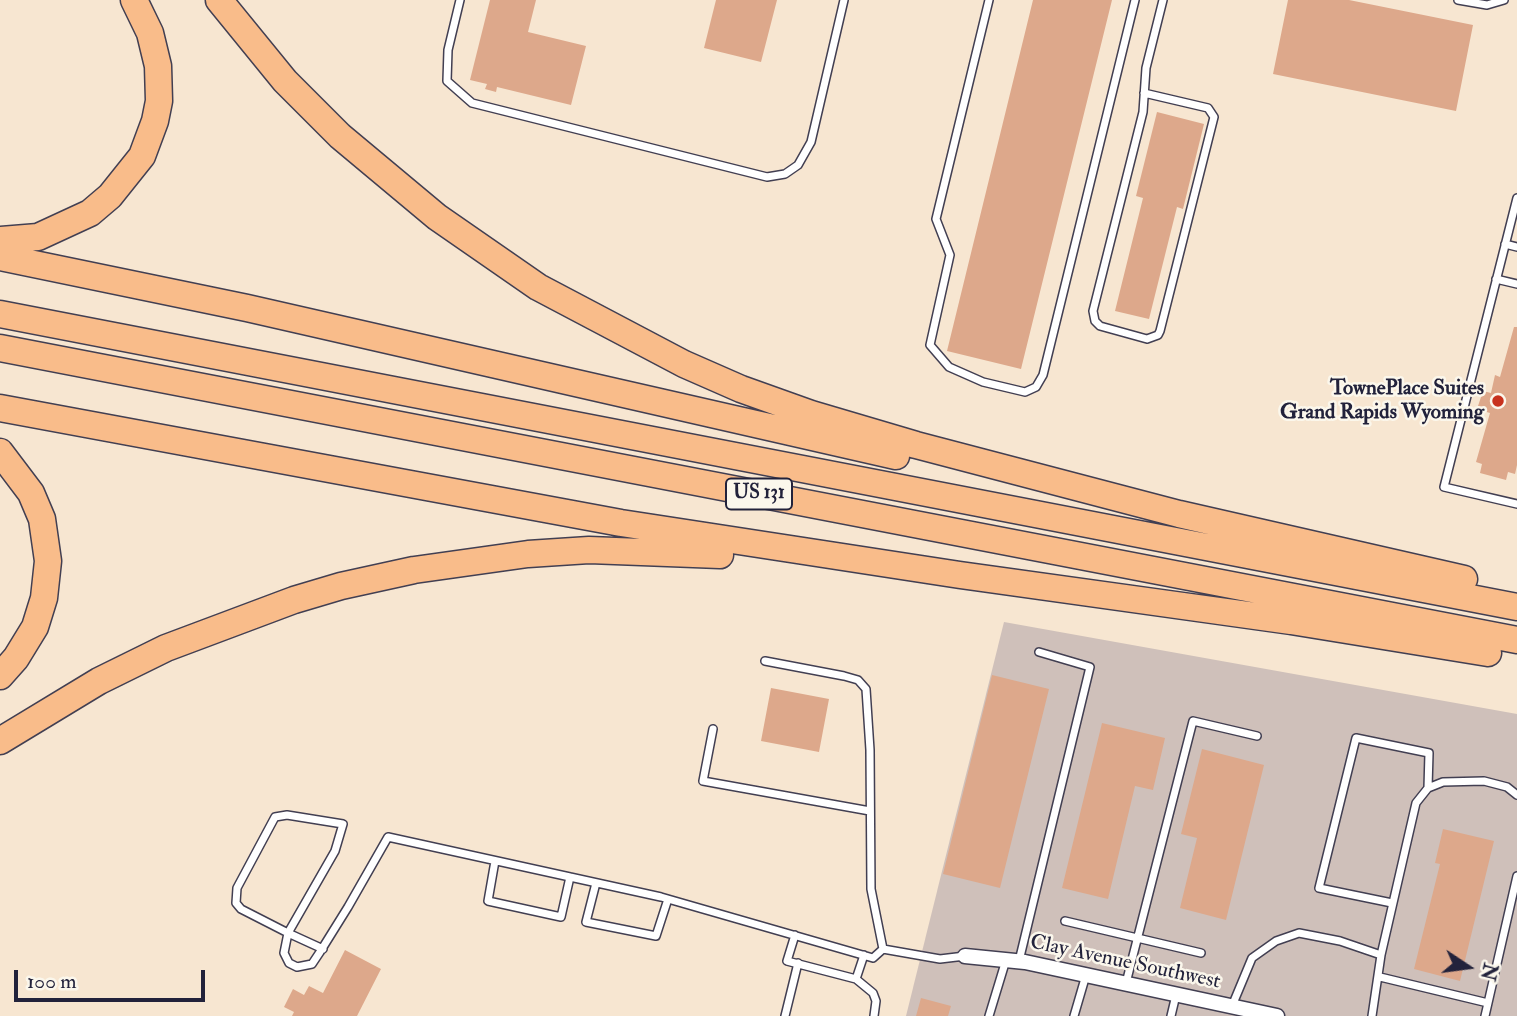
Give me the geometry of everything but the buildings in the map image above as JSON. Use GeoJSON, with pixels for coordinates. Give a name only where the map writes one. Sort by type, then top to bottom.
{"type":"FeatureCollection","features":[{"type":"Feature","properties":{"kind":"highway"},"geometry":{"type":"LineString","coordinates":[[0,240],[38,237],[90,213],[110,196],[142,156],[156,121],[159,84],[150,33],[134,0]]}},
{"type":"Feature","properties":{"kind":"highway"},"geometry":{"type":"LineString","coordinates":[[219,0],[285,81],[392,181],[491,256],[593,319],[718,379],[811,414],[916,445],[1179,514]]}},
{"type":"Feature","properties":{"kind":"highway"},"geometry":{"type":"LineString","coordinates":[[0,257],[274,314],[886,454],[1179,514],[1517,590]]}},
{"type":"Feature","properties":{"kind":"highway","name":"US 131"},"geometry":{"type":"LineString","coordinates":[[0,314],[1517,607]]}},
{"type":"Feature","properties":{"kind":"highway","name":"US 131"},"geometry":{"type":"LineString","coordinates":[[0,348],[1517,640]]}},
{"type":"Feature","properties":{"kind":"highway"},"geometry":{"type":"LineString","coordinates":[[0,408],[621,523],[960,575],[1291,621],[1517,658]]}},
{"type":"Feature","properties":{"kind":"highway"},"geometry":{"type":"LineString","coordinates":[[0,452],[31,493],[42,519],[48,561],[44,598],[38,620],[16,658],[0,676]]}},
{"type":"Feature","properties":{"kind":"highway"},"geometry":{"type":"LineString","coordinates":[[0,741],[99,681],[166,648],[294,600],[414,570],[528,554],[655,551],[960,575]]}},
{"type":"Feature","properties":{"kind":"street","name":"Clay Avenue Southwest"},"geometry":{"type":"LineString","coordinates":[[965,956],[1012,961],[1086,975],[1268,1015]]}},
{"type":"Feature","properties":{"kind":"lane"},"geometry":{"type":"LineString","coordinates":[[460,0],[448,50],[447,81],[472,103],[767,177],[785,174],[798,165],[811,142],[844,0]]}},
{"type":"Feature","properties":{"kind":"lane"},"geometry":{"type":"LineString","coordinates":[[989,0],[936,219],[950,255],[930,345],[950,367],[983,382],[1026,392],[1036,387],[1043,375],[1135,0]]}},
{"type":"Feature","properties":{"kind":"lane"},"geometry":{"type":"LineString","coordinates":[[1144,93],[1208,108],[1214,117],[1160,331],[1147,339],[1100,326],[1094,316],[1143,112],[1144,93],[1146,68],[1163,0]]}},
{"type":"Feature","properties":{"kind":"lane"},"geometry":{"type":"LineString","coordinates":[[1458,0],[1488,5],[1504,0]]}},
{"type":"Feature","properties":{"kind":"lane"},"geometry":{"type":"LineString","coordinates":[[1517,198],[1444,487],[1517,504]]}},
{"type":"Feature","properties":{"kind":"lane"},"geometry":{"type":"LineString","coordinates":[[1505,244],[1517,247]]}},
{"type":"Feature","properties":{"kind":"lane"},"geometry":{"type":"LineString","coordinates":[[1496,279],[1517,284]]}},
{"type":"Feature","properties":{"kind":"lane"},"geometry":{"type":"LineString","coordinates":[[989,1016],[1012,961],[1090,667],[1039,652]]}},
{"type":"Feature","properties":{"kind":"lane"},"geometry":{"type":"LineString","coordinates":[[765,661],[844,676],[858,680],[866,689],[871,889],[883,949]]}},
{"type":"Feature","properties":{"kind":"lane"},"geometry":{"type":"LineString","coordinates":[[1126,984],[1193,721],[1257,736]]}},
{"type":"Feature","properties":{"kind":"lane"},"geometry":{"type":"LineString","coordinates":[[713,729],[703,781],[870,811]]}},
{"type":"Feature","properties":{"kind":"lane"},"geometry":{"type":"LineString","coordinates":[[1392,904],[1319,888],[1356,738],[1429,753],[1428,788]]}},
{"type":"Feature","properties":{"kind":"lane"},"geometry":{"type":"LineString","coordinates":[[1372,1016],[1380,977],[1381,956],[1416,803],[1428,788],[1443,782],[1484,782],[1507,787],[1517,795]]}},
{"type":"Feature","properties":{"kind":"lane"},"geometry":{"type":"LineString","coordinates":[[323,949],[288,933],[241,909],[236,903],[237,888],[275,817],[287,815],[343,824],[335,850],[288,933],[284,953],[289,963],[306,967],[323,949],[388,837],[668,899],[873,958],[883,949]]}},
{"type":"Feature","properties":{"kind":"lane"},"geometry":{"type":"LineString","coordinates":[[495,861],[488,901],[561,917],[569,877]]}},
{"type":"Feature","properties":{"kind":"lane"},"geometry":{"type":"LineString","coordinates":[[1485,1016],[1517,876]]}},
{"type":"Feature","properties":{"kind":"lane"},"geometry":{"type":"LineString","coordinates":[[597,883],[586,922],[656,936],[668,899]]}},
{"type":"Feature","properties":{"kind":"lane"},"geometry":{"type":"LineString","coordinates":[[1065,921],[1201,953]]}},
{"type":"Feature","properties":{"kind":"lane"},"geometry":{"type":"LineString","coordinates":[[1231,1006],[1252,958],[1276,941],[1299,933],[1354,945],[1381,956]]}},
{"type":"Feature","properties":{"kind":"lane"},"geometry":{"type":"LineString","coordinates":[[795,935],[787,961],[856,979],[873,993],[876,1001],[874,1016]]}},
{"type":"Feature","properties":{"kind":"lane"},"geometry":{"type":"LineString","coordinates":[[883,949],[940,959],[965,956]]}},
{"type":"Feature","properties":{"kind":"lane"},"geometry":{"type":"LineString","coordinates":[[856,979],[864,955]]}},
{"type":"Feature","properties":{"kind":"lane"},"geometry":{"type":"LineString","coordinates":[[785,1016],[798,963]]}},
{"type":"Feature","properties":{"kind":"lane"},"geometry":{"type":"LineString","coordinates":[[1074,1016],[1086,975]]}},
{"type":"Feature","properties":{"kind":"lane"},"geometry":{"type":"LineString","coordinates":[[1380,977],[1488,1003]]}},
{"type":"Feature","properties":{"kind":"lane"},"geometry":{"type":"LineString","coordinates":[[1171,1016],[1176,995]]}},
{"type":"Feature","properties":{"kind":"shaded area"},"geometry":{"type":"Polygon","coordinates":[[[1004,622],[1517,714],[1517,1016],[906,1016],[1004,622]]]}},
{"type":"Feature","properties":{"kind":"place","name":"TownePlace Suites Grand Rapids Wyoming"},"geometry":{"type":"Point","coordinates":[1498,401]}}]}
